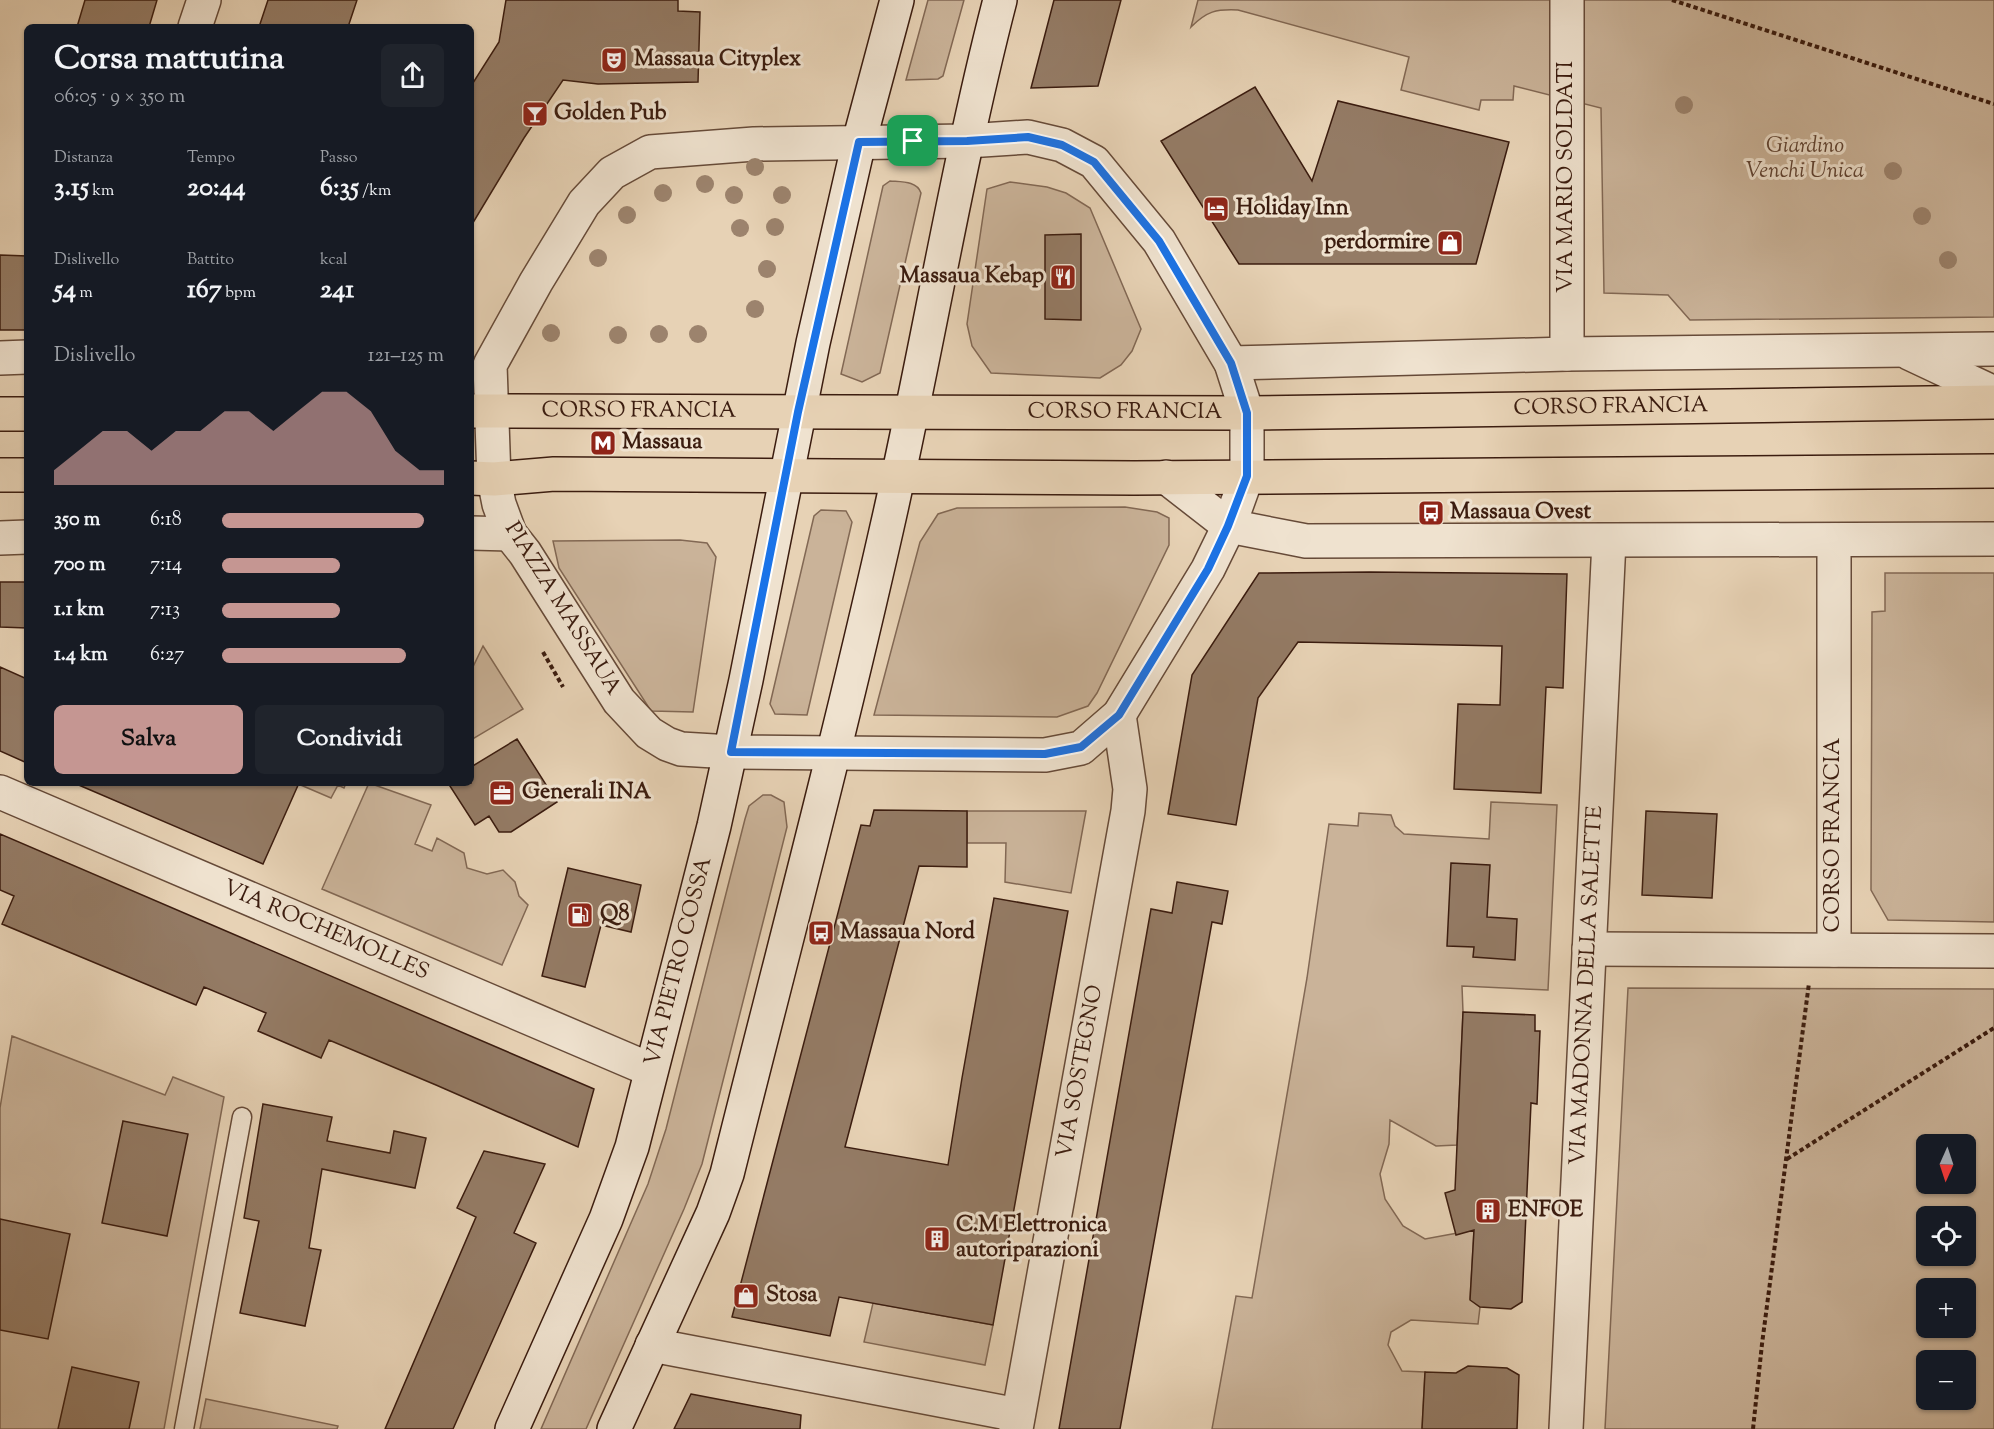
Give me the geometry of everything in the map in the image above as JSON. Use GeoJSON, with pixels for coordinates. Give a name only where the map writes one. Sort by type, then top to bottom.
{"type":"FeatureCollection","features":[{"type":"Feature","properties":{"kind":"main road","name":"CORSO FRANCIA"},"geometry":{"type":"LineString","coordinates":[[481,411],[1247,413],[1994,402]]}},
{"type":"Feature","properties":{"kind":"main road"},"geometry":{"type":"LineString","coordinates":[[0,414],[24,414]]}},
{"type":"Feature","properties":{"kind":"main road"},"geometry":{"type":"LineString","coordinates":[[479,484],[554,474],[1166,477],[1994,471]]}},
{"type":"Feature","properties":{"kind":"main road"},"geometry":{"type":"LineString","coordinates":[[0,475],[24,475]]}},
{"type":"Feature","properties":{"kind":"street"},"geometry":{"type":"LineString","coordinates":[[196,24],[204,0]]}},
{"type":"Feature","properties":{"kind":"street","name":"VIA PIETRO COSSA"},"geometry":{"type":"LineString","coordinates":[[512,1429],[606,1219],[632,1147],[714,826],[731,752],[798,412],[859,142],[897,0]]}},
{"type":"Feature","properties":{"kind":"street"},"geometry":{"type":"LineString","coordinates":[[614,1429],[713,1213],[727,1174],[887,528],[977,89],[1000,0]]}},
{"type":"Feature","properties":{"kind":"street","name":"VIA MARIO SOLDATI"},"geometry":{"type":"LineString","coordinates":[[1567,0],[1568,354]]}},
{"type":"Feature","properties":{"kind":"street","name":"PIAZZA MASSAUA"},"geometry":{"type":"LineString","coordinates":[[1028,137],[1062,145],[1094,162],[1159,241],[1231,363],[1247,413],[1247,476],[1228,526],[1208,569],[1119,715],[1081,747],[1045,754],[731,752],[681,748],[667,744],[649,733],[619,701],[525,553],[510,534],[499,504],[479,484],[481,365],[536,282],[584,203],[612,173],[650,152],[754,144],[967,141],[1028,137]]}},
{"type":"Feature","properties":{"kind":"street"},"geometry":{"type":"LineString","coordinates":[[1231,363],[1568,354],[1994,349]]}},
{"type":"Feature","properties":{"kind":"street"},"geometry":{"type":"LineString","coordinates":[[1903,351],[1994,393]]}},
{"type":"Feature","properties":{"kind":"street"},"geometry":{"type":"LineString","coordinates":[[0,358],[24,357]]}},
{"type":"Feature","properties":{"kind":"street"},"geometry":{"type":"LineString","coordinates":[[1166,477],[1228,526],[1306,541],[1994,539]]}},
{"type":"Feature","properties":{"kind":"street"},"geometry":{"type":"LineString","coordinates":[[474,533],[510,534]]}},
{"type":"Feature","properties":{"kind":"street"},"geometry":{"type":"LineString","coordinates":[[0,538],[24,537]]}},
{"type":"Feature","properties":{"kind":"street","name":"CORSO FRANCIA"},"geometry":{"type":"LineString","coordinates":[[1824,950],[1834,540]]}},
{"type":"Feature","properties":{"kind":"street","name":"VIA MADONNA DELLA SALETTE"},"geometry":{"type":"LineString","coordinates":[[1566,1429],[1609,541]]}},
{"type":"Feature","properties":{"kind":"street","name":"VIA SOSTEGNO"},"geometry":{"type":"LineString","coordinates":[[1017,1422],[1128,811],[1130,789],[1119,715]]}},
{"type":"Feature","properties":{"kind":"street","name":"VIA ROCHEMOLLES"},"geometry":{"type":"LineString","coordinates":[[0,792],[651,1070]]}},
{"type":"Feature","properties":{"kind":"street"},"geometry":{"type":"LineString","coordinates":[[1589,949],[1994,951]]}},
{"type":"Feature","properties":{"kind":"street"},"geometry":{"type":"LineString","coordinates":[[651,1345],[1017,1422]]}},
{"type":"Feature","properties":{"kind":"lane"},"geometry":{"type":"LineString","coordinates":[[183,1429],[242,1117]]}},
{"type":"Feature","properties":{"kind":"path"},"geometry":{"type":"LineString","coordinates":[[1672,0],[1994,104]]}},
{"type":"Feature","properties":{"kind":"path"},"geometry":{"type":"LineString","coordinates":[[543,652],[563,687]]}},
{"type":"Feature","properties":{"kind":"path"},"geometry":{"type":"LineString","coordinates":[[1753,1429],[1786,1159],[1824,950]]}},
{"type":"Feature","properties":{"kind":"path"},"geometry":{"type":"LineString","coordinates":[[1786,1159],[1994,1028]]}},
{"type":"Feature","properties":{"kind":"green space"},"geometry":{"type":"Polygon","coordinates":[[[928,0],[964,0],[943,76],[938,79],[906,80],[928,0]]]}},
{"type":"Feature","properties":{"kind":"green space","name":"Giardino Venchi Unica"},"geometry":{"type":"Polygon","coordinates":[[[1198,0],[1994,0],[1994,317],[1690,320],[1668,295],[1604,293],[1601,108],[1514,86],[1513,100],[1481,100],[1479,110],[1401,90],[1409,57],[1238,10],[1212,12],[1191,27],[1198,0]]]}},
{"type":"Feature","properties":{"kind":"green space"},"geometry":{"type":"Polygon","coordinates":[[[890,181],[913,184],[921,193],[880,373],[862,382],[841,374],[883,186],[890,181]]]}},
{"type":"Feature","properties":{"kind":"green space"},"geometry":{"type":"Polygon","coordinates":[[[1010,182],[1047,187],[1066,193],[1090,208],[1141,329],[1132,351],[1121,365],[1100,378],[991,373],[972,346],[967,324],[987,189],[1010,182]]]}},
{"type":"Feature","properties":{"kind":"green space"},"geometry":{"type":"Polygon","coordinates":[[[1125,507],[1157,512],[1169,518],[1169,545],[1097,693],[1088,706],[1057,717],[874,715],[920,542],[938,514],[957,508],[1125,507]]]}},
{"type":"Feature","properties":{"kind":"green space"},"geometry":{"type":"Polygon","coordinates":[[[821,510],[846,511],[852,522],[807,715],[775,714],[770,704],[814,516],[821,510]]]}},
{"type":"Feature","properties":{"kind":"green space"},"geometry":{"type":"Polygon","coordinates":[[[680,540],[707,543],[716,557],[693,712],[651,711],[559,568],[553,541],[680,540]]]}},
{"type":"Feature","properties":{"kind":"green space"},"geometry":{"type":"Polygon","coordinates":[[[1885,573],[1994,573],[1994,922],[1888,920],[1871,890],[1872,612],[1885,611],[1885,573]]]}},
{"type":"Feature","properties":{"kind":"green space"},"geometry":{"type":"Polygon","coordinates":[[[483,646],[523,709],[474,738],[474,665],[483,646]]]}},
{"type":"Feature","properties":{"kind":"green space"},"geometry":{"type":"Polygon","coordinates":[[[303,786],[337,786],[331,798],[303,786]]]}},
{"type":"Feature","properties":{"kind":"green space"},"geometry":{"type":"Polygon","coordinates":[[[368,786],[377,786],[431,805],[415,844],[432,851],[437,838],[464,853],[467,868],[487,874],[503,870],[515,882],[519,896],[528,905],[502,965],[322,889],[368,786]]]}},
{"type":"Feature","properties":{"kind":"green space"},"geometry":{"type":"Polygon","coordinates":[[[763,795],[771,795],[784,802],[787,827],[702,1164],[586,1429],[541,1429],[648,1184],[666,1129],[745,819],[749,806],[763,795]]]}},
{"type":"Feature","properties":{"kind":"green space"},"geometry":{"type":"Polygon","coordinates":[[[1491,802],[1557,805],[1548,990],[1462,986],[1463,1012],[1457,1145],[1436,1146],[1390,1120],[1389,1144],[1380,1174],[1385,1199],[1403,1226],[1425,1239],[1474,1230],[1470,1299],[1480,1307],[1478,1324],[1411,1320],[1391,1332],[1388,1345],[1402,1371],[1425,1372],[1422,1429],[1212,1429],[1236,1296],[1252,1298],[1307,978],[1329,824],[1358,826],[1359,813],[1391,815],[1395,826],[1404,834],[1489,839],[1491,802]]]}},
{"type":"Feature","properties":{"kind":"green space"},"geometry":{"type":"Polygon","coordinates":[[[967,811],[1086,811],[1071,893],[1005,882],[1006,843],[967,843],[967,811]]]}},
{"type":"Feature","properties":{"kind":"green space"},"geometry":{"type":"Polygon","coordinates":[[[1628,988],[1994,989],[1994,1429],[1605,1429],[1628,988]]]}},
{"type":"Feature","properties":{"kind":"green space"},"geometry":{"type":"Polygon","coordinates":[[[12,1036],[165,1095],[173,1077],[224,1097],[164,1429],[0,1429],[0,1108],[12,1036]]]}},
{"type":"Feature","properties":{"kind":"green space"},"geometry":{"type":"Polygon","coordinates":[[[873,1303],[993,1325],[985,1365],[864,1342],[873,1303]]]}},
{"type":"Feature","properties":{"kind":"green space"},"geometry":{"type":"Polygon","coordinates":[[[206,1399],[338,1426],[337,1429],[200,1429],[206,1399]]]}},
{"type":"Feature","properties":{"kind":"building"},"geometry":{"type":"Polygon","coordinates":[[[85,0],[157,0],[150,24],[78,24],[85,0]]]}},
{"type":"Feature","properties":{"kind":"building"},"geometry":{"type":"Polygon","coordinates":[[[268,0],[357,0],[349,24],[260,24],[268,0]]]}},
{"type":"Feature","properties":{"kind":"building","name":"Massaua Cityplex"},"geometry":{"type":"Polygon","coordinates":[[[506,0],[678,0],[678,11],[700,12],[698,82],[598,84],[563,80],[524,138],[474,221],[474,81],[499,42],[506,0]]]}},
{"type":"Feature","properties":{"kind":"building"},"geometry":{"type":"Polygon","coordinates":[[[1054,0],[1121,0],[1098,86],[1031,88],[1054,0]]]}},
{"type":"Feature","properties":{"kind":"building"},"geometry":{"type":"Polygon","coordinates":[[[1255,87],[1312,181],[1338,101],[1509,142],[1476,264],[1239,264],[1161,141],[1255,87]]]}},
{"type":"Feature","properties":{"kind":"building","name":"Massaua Kebap"},"geometry":{"type":"Polygon","coordinates":[[[1081,234],[1081,320],[1045,319],[1045,235],[1081,234]]]}},
{"type":"Feature","properties":{"kind":"building"},"geometry":{"type":"Polygon","coordinates":[[[0,255],[24,256],[24,330],[0,330],[0,255]]]}},
{"type":"Feature","properties":{"kind":"building"},"geometry":{"type":"Polygon","coordinates":[[[1259,573],[1567,574],[1563,688],[1546,687],[1541,793],[1454,789],[1458,704],[1500,705],[1502,646],[1298,642],[1258,698],[1236,825],[1168,814],[1192,675],[1259,573]]]}},
{"type":"Feature","properties":{"kind":"building"},"geometry":{"type":"Polygon","coordinates":[[[0,582],[24,582],[24,628],[0,627],[0,582]]]}},
{"type":"Feature","properties":{"kind":"building"},"geometry":{"type":"Polygon","coordinates":[[[0,667],[24,678],[24,762],[0,751],[0,667]]]}},
{"type":"Feature","properties":{"kind":"building","name":"Generali INA"},"geometry":{"type":"Polygon","coordinates":[[[517,739],[557,802],[511,832],[499,832],[489,816],[475,825],[450,786],[474,786],[474,765],[517,739]]]}},
{"type":"Feature","properties":{"kind":"building"},"geometry":{"type":"Polygon","coordinates":[[[81,786],[298,786],[263,864],[81,786]]]}},
{"type":"Feature","properties":{"kind":"building"},"geometry":{"type":"Polygon","coordinates":[[[874,810],[967,811],[967,867],[919,866],[845,1147],[948,1165],[994,898],[1068,911],[993,1325],[839,1297],[830,1336],[732,1317],[861,825],[870,826],[874,810]]]}},
{"type":"Feature","properties":{"kind":"building"},"geometry":{"type":"Polygon","coordinates":[[[1646,811],[1717,814],[1712,898],[1642,895],[1646,811]]]}},
{"type":"Feature","properties":{"kind":"building"},"geometry":{"type":"Polygon","coordinates":[[[0,834],[594,1089],[578,1147],[329,1040],[321,1058],[258,1031],[266,1013],[204,987],[196,1005],[2,924],[14,896],[0,890],[0,834]]]}},
{"type":"Feature","properties":{"kind":"building"},"geometry":{"type":"Polygon","coordinates":[[[1451,863],[1490,865],[1487,917],[1517,919],[1515,960],[1473,957],[1474,947],[1447,946],[1451,863]]]}},
{"type":"Feature","properties":{"kind":"building"},"geometry":{"type":"Polygon","coordinates":[[[568,868],[641,885],[631,932],[601,925],[585,987],[542,976],[568,868]]]}},
{"type":"Feature","properties":{"kind":"building"},"geometry":{"type":"Polygon","coordinates":[[[1177,882],[1228,891],[1222,924],[1212,922],[1120,1429],[1059,1429],[1151,909],[1172,913],[1177,882]]]}},
{"type":"Feature","properties":{"kind":"building"},"geometry":{"type":"Polygon","coordinates":[[[1463,1012],[1535,1015],[1535,1031],[1540,1031],[1537,1104],[1531,1103],[1522,1302],[1511,1309],[1480,1307],[1470,1300],[1474,1230],[1456,1235],[1445,1193],[1455,1190],[1463,1012]]]}},
{"type":"Feature","properties":{"kind":"building"},"geometry":{"type":"Polygon","coordinates":[[[263,1104],[332,1117],[327,1141],[390,1153],[394,1131],[426,1138],[415,1188],[322,1169],[309,1248],[321,1250],[305,1326],[240,1313],[259,1221],[244,1218],[263,1104]]]}},
{"type":"Feature","properties":{"kind":"building"},"geometry":{"type":"Polygon","coordinates":[[[123,1121],[188,1134],[167,1236],[102,1223],[123,1121]]]}},
{"type":"Feature","properties":{"kind":"building"},"geometry":{"type":"Polygon","coordinates":[[[484,1151],[545,1164],[514,1233],[536,1243],[453,1429],[385,1429],[476,1217],[457,1208],[484,1151]]]}},
{"type":"Feature","properties":{"kind":"building"},"geometry":{"type":"Polygon","coordinates":[[[0,1219],[70,1234],[48,1339],[0,1330],[0,1219]]]}},
{"type":"Feature","properties":{"kind":"building"},"geometry":{"type":"Polygon","coordinates":[[[1468,1366],[1507,1368],[1519,1375],[1517,1429],[1422,1429],[1425,1372],[1456,1373],[1468,1366]]]}},
{"type":"Feature","properties":{"kind":"building"},"geometry":{"type":"Polygon","coordinates":[[[72,1367],[139,1382],[129,1429],[58,1429],[72,1367]]]}},
{"type":"Feature","properties":{"kind":"building"},"geometry":{"type":"Polygon","coordinates":[[[691,1394],[801,1415],[800,1429],[674,1429],[691,1394]]]}},
{"type":"Feature","properties":{"kind":"place","name":"Massaua Cityplex"},"geometry":{"type":"Point","coordinates":[614,60]}},
{"type":"Feature","properties":{"kind":"place","name":"Golden Pub"},"geometry":{"type":"Point","coordinates":[535,114]}},
{"type":"Feature","properties":{"kind":"place","name":"Holiday Inn"},"geometry":{"type":"Point","coordinates":[1216,209]}},
{"type":"Feature","properties":{"kind":"place","name":"perdormire"},"geometry":{"type":"Point","coordinates":[1450,243]}},
{"type":"Feature","properties":{"kind":"place","name":"Massaua Kebap"},"geometry":{"type":"Point","coordinates":[1063,277]}},
{"type":"Feature","properties":{"kind":"place","name":"Massaua"},"geometry":{"type":"Point","coordinates":[603,443]}},
{"type":"Feature","properties":{"kind":"place","name":"Massaua Ovest"},"geometry":{"type":"Point","coordinates":[1431,513]}},
{"type":"Feature","properties":{"kind":"place","name":"Generali INA"},"geometry":{"type":"Point","coordinates":[502,793]}},
{"type":"Feature","properties":{"kind":"place","name":"Q8"},"geometry":{"type":"Point","coordinates":[580,915]}},
{"type":"Feature","properties":{"kind":"place","name":"Massaua Nord"},"geometry":{"type":"Point","coordinates":[821,933]}},
{"type":"Feature","properties":{"kind":"place","name":"ENFOE"},"geometry":{"type":"Point","coordinates":[1488,1211]}},
{"type":"Feature","properties":{"kind":"place","name":"C.M Elettronica autoriparazioni"},"geometry":{"type":"Point","coordinates":[937,1239]}},
{"type":"Feature","properties":{"kind":"place","name":"Stosa"},"geometry":{"type":"Point","coordinates":[746,1296]}},
{"type":"Feature","properties":{"kind":"route"},"geometry":{"type":"LineString","coordinates":[[1028,137],[1062,145],[1094,162],[1159,241],[1231,363],[1247,413],[1247,476],[1215,556],[1119,715],[1081,747],[1045,754],[731,752],[798,412],[859,142],[913,141],[967,141],[1028,137]]}}]}
